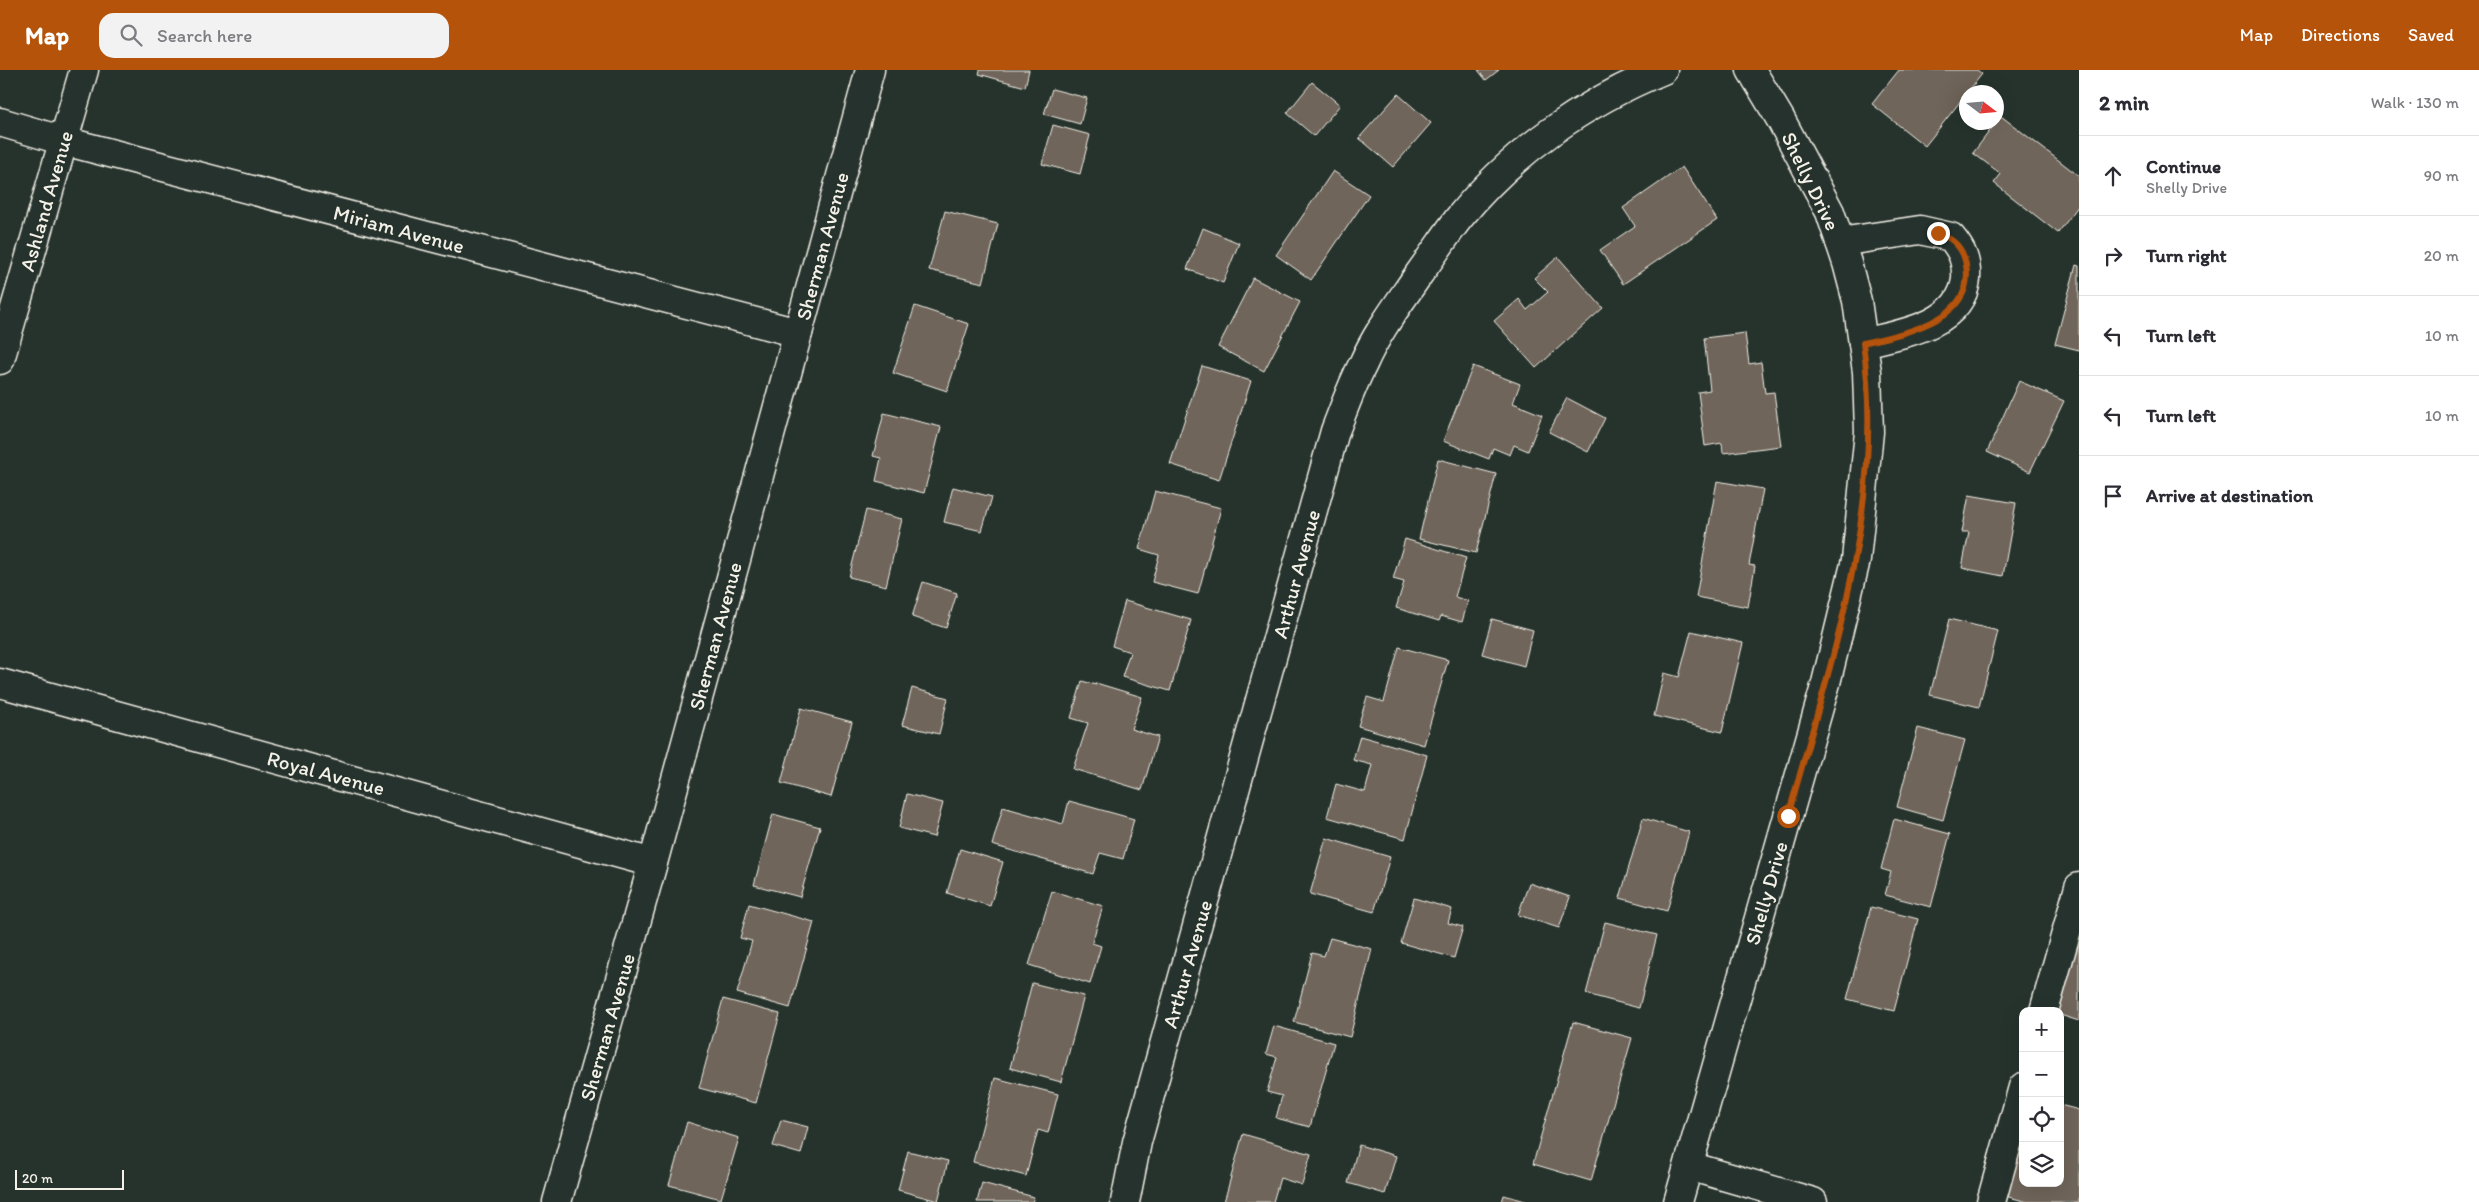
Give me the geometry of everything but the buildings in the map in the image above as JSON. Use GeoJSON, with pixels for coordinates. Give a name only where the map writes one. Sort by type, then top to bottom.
{"type":"FeatureCollection","features":[{"type":"Feature","properties":{"kind":"street","name":"Ashland Avenue"},"geometry":{"type":"LineString","coordinates":[[0,360],[84,70]]}},
{"type":"Feature","properties":{"kind":"street","name":"Sherman Avenue"},"geometry":{"type":"LineString","coordinates":[[557,1202],[653,862],[870,70]]}},
{"type":"Feature","properties":{"kind":"street","name":"Arthur Avenue"},"geometry":{"type":"LineString","coordinates":[[1125,1202],[1140,1133],[1335,431],[1363,363],[1403,297],[1459,218],[1491,184],[1539,139],[1621,88],[1663,70]]}},
{"type":"Feature","properties":{"kind":"street","name":"Shelly Drive"},"geometry":{"type":"LineString","coordinates":[[1678,1202],[1826,683],[1856,560],[1869,432],[1867,372],[1857,301],[1840,242],[1830,212],[1781,120],[1751,70]]}},
{"type":"Feature","properties":{"kind":"street","name":"Miriam Avenue"},"geometry":{"type":"LineString","coordinates":[[0,122],[64,141],[798,333]]}},
{"type":"Feature","properties":{"kind":"street"},"geometry":{"type":"LineString","coordinates":[[1840,242],[1920,230],[1951,237],[1964,257],[1967,269],[1965,288],[1956,305],[1937,320],[1909,332],[1863,343]]}},
{"type":"Feature","properties":{"kind":"street","name":"Royal Avenue"},"geometry":{"type":"LineString","coordinates":[[0,683],[653,862]]}},
{"type":"Feature","properties":{"kind":"street"},"geometry":{"type":"LineString","coordinates":[[2045,1007],[2079,887]]}},
{"type":"Feature","properties":{"kind":"street"},"geometry":{"type":"LineString","coordinates":[[1990,1202],[2020,1097]]}},
{"type":"Feature","properties":{"kind":"street"},"geometry":{"type":"LineString","coordinates":[[1689,1166],[1812,1202]]}},
{"type":"Feature","properties":{"kind":"route"},"geometry":{"type":"LineString","coordinates":[[1788,816],[1826,683],[1856,560],[1865,488],[1869,432],[1867,372],[1863,343],[1909,332],[1937,320],[1956,305],[1965,288],[1967,269],[1959,246],[1951,237],[1938,233]]}}]}
